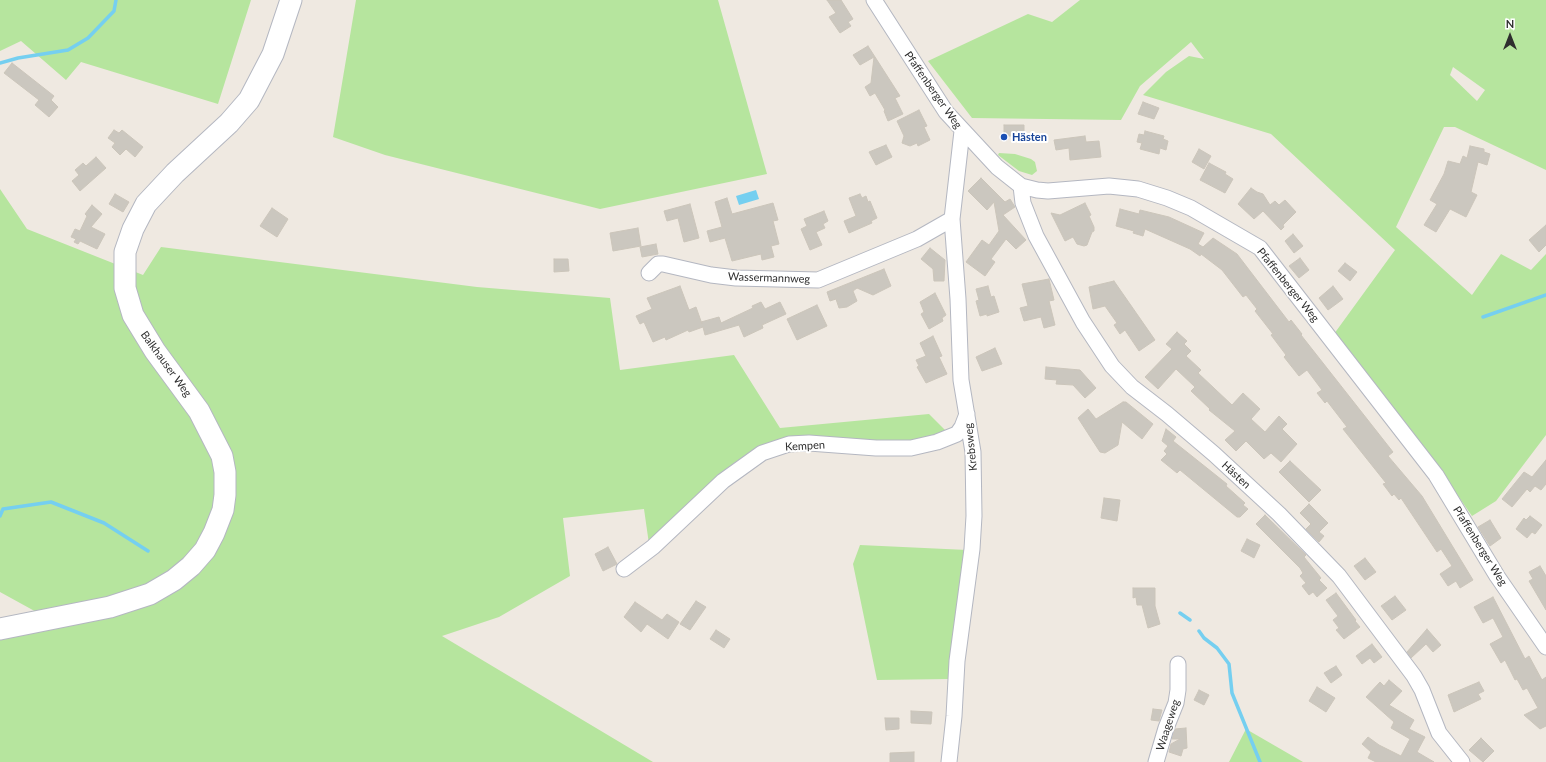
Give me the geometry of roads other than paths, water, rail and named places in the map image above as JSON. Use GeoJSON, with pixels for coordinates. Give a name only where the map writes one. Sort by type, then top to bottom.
{"type":"FeatureCollection","features":[{"type":"Feature","properties":{"kind":"main road","name":"Balkhauser Weg"},"geometry":{"type":"LineString","coordinates":[[0,629],[110,607],[150,594],[170,583],[188,569],[205,550],[214,533],[223,510],[225,495],[226,480],[222,456],[202,416],[155,351],[133,315],[125,288],[125,252],[132,229],[146,204],[175,173],[229,123],[249,100],[273,54],[291,0]]}},
{"type":"Feature","properties":{"kind":"street","name":"Pfaffenberger Weg"},"geometry":{"type":"LineString","coordinates":[[874,0],[932,92],[962,132],[997,167],[1021,186],[1048,191],[1108,186],[1138,189],[1167,198],[1190,208],[1260,248],[1436,475],[1498,576],[1546,647]]}},
{"type":"Feature","properties":{"kind":"street","name":"Krebsweg"},"geometry":{"type":"LineString","coordinates":[[949,762],[954,716],[957,662],[974,533],[973,452],[961,380],[958,292],[952,219],[962,132]]}},
{"type":"Feature","properties":{"kind":"street","name":"Hästen"},"geometry":{"type":"LineString","coordinates":[[1021,186],[1023,203],[1036,236],[1083,322],[1112,366],[1132,388],[1167,414],[1279,514],[1339,576],[1414,676],[1422,690],[1439,733],[1462,762]]}},
{"type":"Feature","properties":{"kind":"street","name":"Wassermannweg"},"geometry":{"type":"LineString","coordinates":[[649,273],[658,264],[663,264],[711,275],[736,278],[818,280],[917,239],[952,219]]}},
{"type":"Feature","properties":{"kind":"street","name":"Kempen"},"geometry":{"type":"LineString","coordinates":[[624,569],[653,547],[723,481],[762,453],[790,444],[808,443],[876,448],[911,448],[937,442],[957,434],[962,427],[967,414]]}},
{"type":"Feature","properties":{"kind":"street","name":"Waageweg"},"geometry":{"type":"LineString","coordinates":[[1156,762],[1166,728],[1176,703],[1178,690],[1178,664]]}},
{"type":"Feature","properties":{"kind":"water"},"geometry":{"type":"Polygon","coordinates":[[[756,190],[759,199],[739,205],[736,196],[756,190]]]}},
{"type":"Feature","properties":{"kind":"waterway"},"geometry":{"type":"LineString","coordinates":[[0,63],[18,58],[68,50],[88,38],[114,11],[116,0]]}},
{"type":"Feature","properties":{"kind":"waterway"},"geometry":{"type":"LineString","coordinates":[[1483,317],[1546,295]]}},
{"type":"Feature","properties":{"kind":"waterway"},"geometry":{"type":"LineString","coordinates":[[0,516],[3,509],[51,502],[104,523],[148,551]]}},
{"type":"Feature","properties":{"kind":"waterway"},"geometry":{"type":"LineString","coordinates":[[1180,613],[1190,620]]}},
{"type":"Feature","properties":{"kind":"waterway"},"geometry":{"type":"LineString","coordinates":[[1199,631],[1204,638],[1217,648],[1229,664],[1232,693],[1260,762]]}},
{"type":"Feature","properties":{"kind":"place","name":"Hästen"},"geometry":{"type":"Point","coordinates":[1004,137]}}]}
